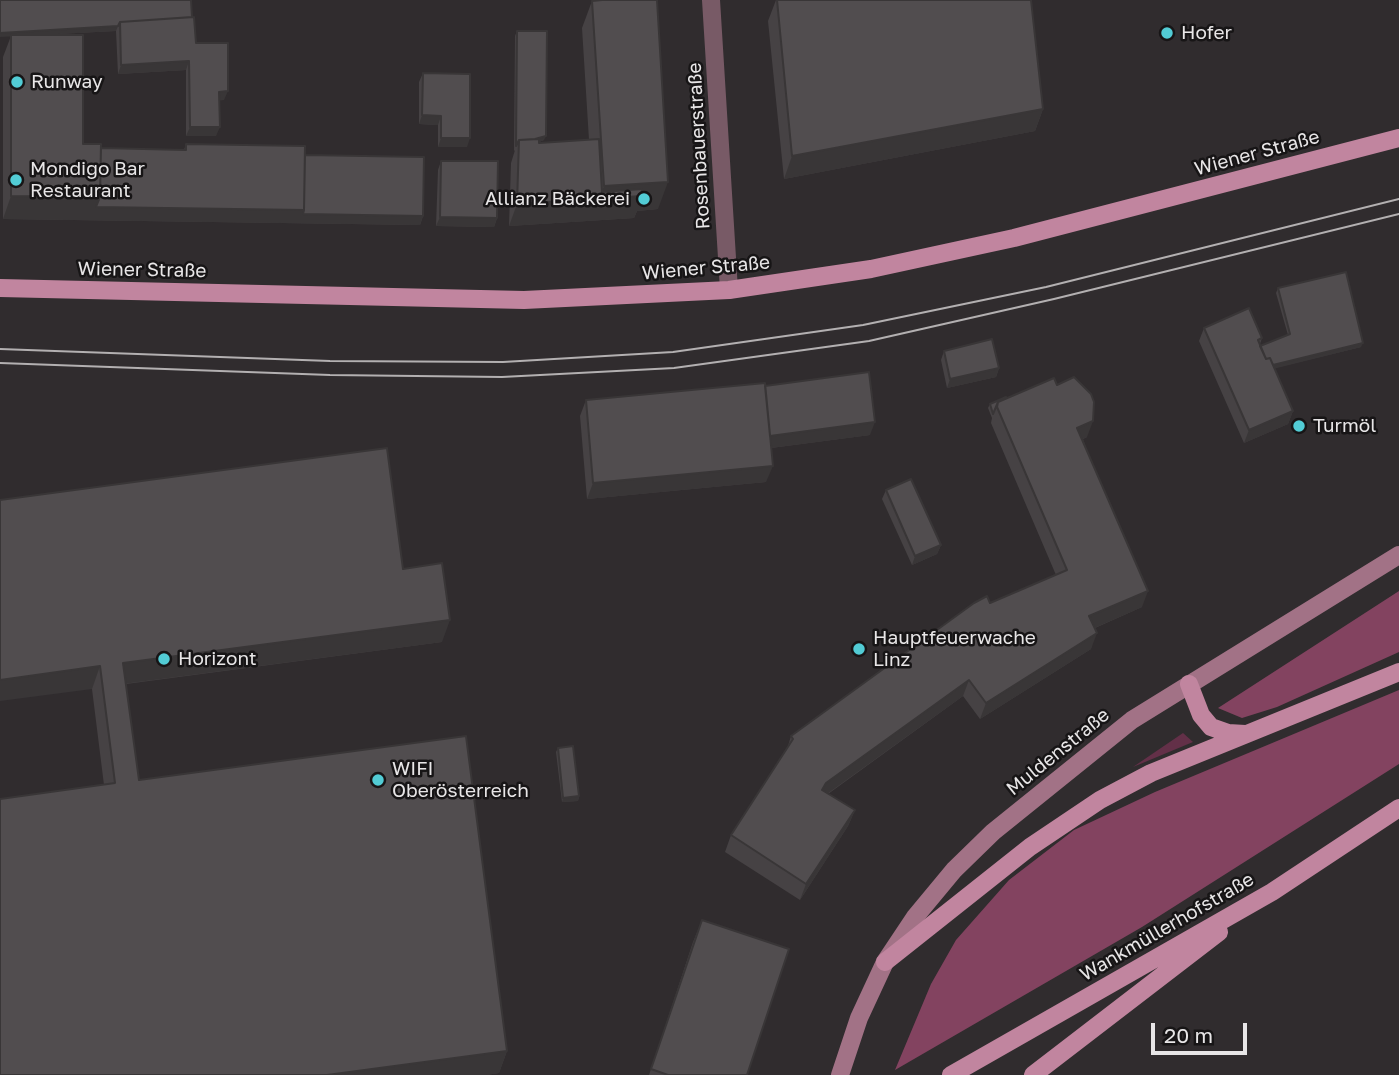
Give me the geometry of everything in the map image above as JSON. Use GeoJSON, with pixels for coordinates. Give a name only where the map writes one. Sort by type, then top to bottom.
{"type":"FeatureCollection","features":[{"type":"Feature","properties":{"kind":"main road","name":"Wiener Straße"},"geometry":{"type":"LineString","coordinates":[[0,288],[524,300],[729,290],[871,269],[1001,241],[1399,138]]}},
{"type":"Feature","properties":{"kind":"main road","name":"Muldenstraße"},"geometry":{"type":"LineString","coordinates":[[840,1075],[859,1018],[885,962],[938,889],[993,832],[1132,720],[1399,555]]}},
{"type":"Feature","properties":{"kind":"main road"},"geometry":{"type":"LineString","coordinates":[[885,962],[1030,847],[1100,800],[1151,773],[1399,672]]}},
{"type":"Feature","properties":{"kind":"main road"},"geometry":{"type":"LineString","coordinates":[[1189,684],[1201,715],[1212,727],[1228,733],[1249,735]]}},
{"type":"Feature","properties":{"kind":"main road","name":"Wankmüllerhofstraße"},"geometry":{"type":"LineString","coordinates":[[951,1075],[1272,892],[1399,808]]}},
{"type":"Feature","properties":{"kind":"main road"},"geometry":{"type":"LineString","coordinates":[[1033,1075],[1272,892]]}},
{"type":"Feature","properties":{"kind":"street","name":"Rosenbauerstraße"},"geometry":{"type":"LineString","coordinates":[[711,0],[729,290]]}},
{"type":"Feature","properties":{"kind":"shaded area"},"geometry":{"type":"Polygon","coordinates":[[[1399,591],[1399,652],[1277,707],[1242,718],[1218,708],[1399,591]]]}},
{"type":"Feature","properties":{"kind":"shaded area"},"geometry":{"type":"Polygon","coordinates":[[[1399,690],[1399,764],[1142,927],[895,1070],[931,984],[956,940],[1009,880],[1074,830],[1155,792],[1399,690]]]}},
{"type":"Feature","properties":{"kind":"shaded area"},"geometry":{"type":"Polygon","coordinates":[[[1183,733],[1193,742],[1133,767],[1183,733]]]}},
{"type":"Feature","properties":{"kind":"building"},"geometry":{"type":"Polygon","coordinates":[[[0,0],[191,0],[192,17],[120,22],[118,26],[0,33],[0,0]]]}},
{"type":"Feature","properties":{"kind":"building"},"geometry":{"type":"Polygon","coordinates":[[[657,0],[668,182],[604,186],[592,1],[657,0]]]}},
{"type":"Feature","properties":{"kind":"building"},"geometry":{"type":"Polygon","coordinates":[[[777,0],[1031,0],[1043,109],[792,156],[777,0]]]}},
{"type":"Feature","properties":{"kind":"building"},"geometry":{"type":"Polygon","coordinates":[[[194,17],[196,43],[228,43],[228,91],[219,92],[220,127],[190,127],[189,61],[121,65],[120,22],[194,17]]]}},
{"type":"Feature","properties":{"kind":"building"},"geometry":{"type":"Polygon","coordinates":[[[517,31],[547,31],[546,136],[519,140],[516,146],[517,31]]]}},
{"type":"Feature","properties":{"kind":"building"},"geometry":{"type":"Polygon","coordinates":[[[11,35],[83,35],[83,144],[101,144],[100,197],[11,196],[11,35]]]}},
{"type":"Feature","properties":{"kind":"building"},"geometry":{"type":"Polygon","coordinates":[[[423,73],[470,74],[470,138],[441,138],[441,116],[422,115],[423,73]]]}},
{"type":"Feature","properties":{"kind":"building"},"geometry":{"type":"Polygon","coordinates":[[[539,139],[539,143],[599,139],[602,192],[642,189],[642,196],[517,204],[519,140],[539,139]]]}},
{"type":"Feature","properties":{"kind":"building"},"geometry":{"type":"Polygon","coordinates":[[[186,144],[305,146],[304,210],[96,207],[100,197],[101,148],[186,150],[186,144]]]}},
{"type":"Feature","properties":{"kind":"building"},"geometry":{"type":"Polygon","coordinates":[[[305,155],[424,157],[423,216],[303,214],[305,155]]]}},
{"type":"Feature","properties":{"kind":"building"},"geometry":{"type":"Polygon","coordinates":[[[441,161],[498,161],[497,218],[440,217],[441,161]]]}},
{"type":"Feature","properties":{"kind":"building"},"geometry":{"type":"Polygon","coordinates":[[[1346,272],[1363,343],[1273,365],[1270,358],[1266,359],[1260,346],[1290,334],[1278,288],[1346,272]]]}},
{"type":"Feature","properties":{"kind":"building"},"geometry":{"type":"Polygon","coordinates":[[[1249,308],[1262,338],[1258,340],[1266,359],[1270,358],[1293,411],[1249,430],[1204,328],[1249,308]]]}},
{"type":"Feature","properties":{"kind":"building"},"geometry":{"type":"Polygon","coordinates":[[[992,339],[999,368],[950,379],[944,351],[992,339]]]}},
{"type":"Feature","properties":{"kind":"building"},"geometry":{"type":"Polygon","coordinates":[[[869,372],[875,422],[770,436],[765,386],[869,372]]]}},
{"type":"Feature","properties":{"kind":"building"},"geometry":{"type":"Polygon","coordinates":[[[1074,377],[1091,394],[1094,402],[1093,421],[1077,428],[1148,591],[1089,616],[1097,633],[986,703],[969,680],[826,783],[822,790],[855,810],[806,884],[731,835],[793,739],[791,736],[974,603],[987,596],[990,603],[1067,570],[997,407],[998,402],[1054,378],[1057,385],[1074,377]]]}},
{"type":"Feature","properties":{"kind":"building"},"geometry":{"type":"Polygon","coordinates":[[[765,383],[773,466],[593,483],[586,400],[765,383]]]}},
{"type":"Feature","properties":{"kind":"building"},"geometry":{"type":"Polygon","coordinates":[[[1006,397],[998,402],[993,414],[990,404],[1006,397]]]}},
{"type":"Feature","properties":{"kind":"building","name":"WIFI Oberösterreich"},"geometry":{"type":"Polygon","coordinates":[[[387,448],[403,569],[442,563],[450,620],[123,663],[139,780],[466,736],[507,1051],[327,1075],[0,1075],[0,799],[115,783],[100,666],[0,680],[0,500],[387,448]]]}},
{"type":"Feature","properties":{"kind":"building"},"geometry":{"type":"Polygon","coordinates":[[[911,479],[941,545],[915,556],[886,490],[911,479]]]}},
{"type":"Feature","properties":{"kind":"building"},"geometry":{"type":"Polygon","coordinates":[[[573,746],[579,796],[563,798],[558,748],[573,746]]]}},
{"type":"Feature","properties":{"kind":"building"},"geometry":{"type":"Polygon","coordinates":[[[702,920],[789,949],[747,1075],[668,1075],[651,1069],[702,920]]]}},
{"type":"Feature","properties":{"kind":"tram line"},"geometry":{"type":"LineString","coordinates":[[0,349],[330,361],[503,362],[673,352],[863,325],[1046,287],[1399,199]]}},
{"type":"Feature","properties":{"kind":"tram line"},"geometry":{"type":"LineString","coordinates":[[0,363],[330,375],[502,377],[674,368],[869,341],[1054,299],[1399,214]]}},
{"type":"Feature","properties":{"kind":"place","name":"Hofer"},"geometry":{"type":"Point","coordinates":[1167,33]}},
{"type":"Feature","properties":{"kind":"place","name":"Runway"},"geometry":{"type":"Point","coordinates":[17,82]}},
{"type":"Feature","properties":{"kind":"place","name":"Mondigo Bar Restaurant"},"geometry":{"type":"Point","coordinates":[16,180]}},
{"type":"Feature","properties":{"kind":"place","name":"Allianz Bäckerei"},"geometry":{"type":"Point","coordinates":[644,199]}},
{"type":"Feature","properties":{"kind":"place","name":"Turmöl"},"geometry":{"type":"Point","coordinates":[1299,426]}},
{"type":"Feature","properties":{"kind":"place","name":"Hauptfeuerwache Linz"},"geometry":{"type":"Point","coordinates":[859,649]}},
{"type":"Feature","properties":{"kind":"place","name":"Horizont"},"geometry":{"type":"Point","coordinates":[164,659]}},
{"type":"Feature","properties":{"kind":"place","name":"WIFI Oberösterreich"},"geometry":{"type":"Point","coordinates":[378,780]}}]}
